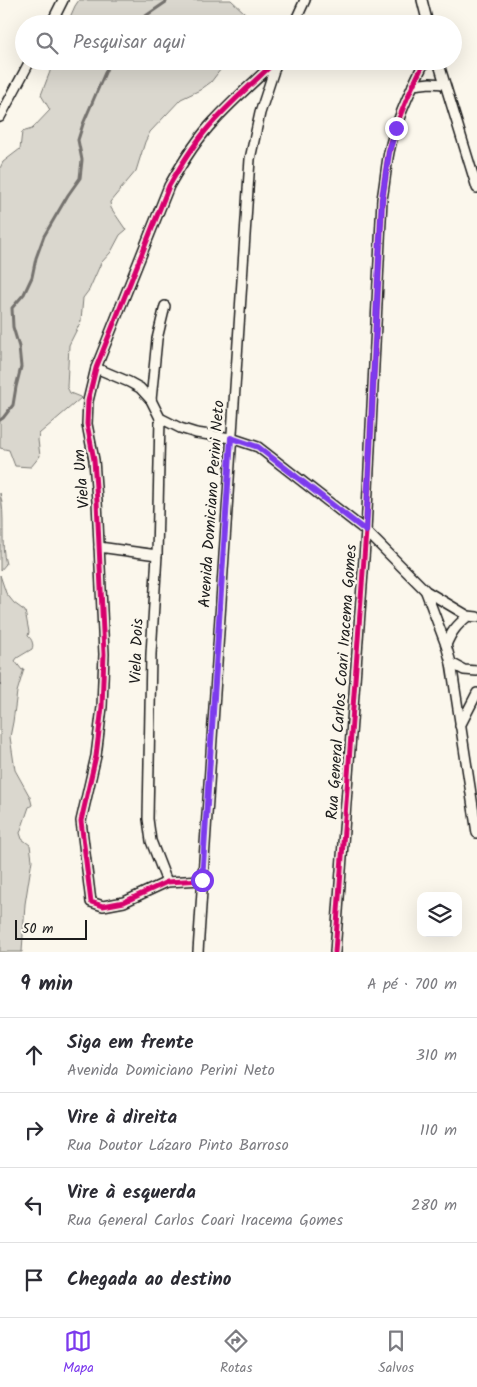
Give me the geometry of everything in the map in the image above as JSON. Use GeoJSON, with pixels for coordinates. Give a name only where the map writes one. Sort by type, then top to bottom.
{"type":"FeatureCollection","features":[{"type":"Feature","properties":{"kind":"street"},"geometry":{"type":"LineString","coordinates":[[56,15],[63,0]]}},
{"type":"Feature","properties":{"kind":"street"},"geometry":{"type":"LineString","coordinates":[[298,15],[305,0]]}},
{"type":"Feature","properties":{"kind":"street"},"geometry":{"type":"LineString","coordinates":[[422,0],[426,15]]}},
{"type":"Feature","properties":{"kind":"street"},"geometry":{"type":"LineString","coordinates":[[0,117],[25,70]]}},
{"type":"Feature","properties":{"kind":"street","name":"Viela Um"},"geometry":{"type":"LineString","coordinates":[[167,882],[124,902],[104,906],[91,902],[88,888],[82,821],[96,756],[102,707],[104,654],[94,460],[88,424],[88,401],[96,368],[169,186],[180,166],[212,122],[267,70]]}},
{"type":"Feature","properties":{"kind":"street","name":"Avenida Domiciano Perini Neto"},"geometry":{"type":"LineString","coordinates":[[198,952],[250,159],[260,113],[274,70]]}},
{"type":"Feature","properties":{"kind":"street","name":"Rua General Carlos Coari Iracema Gomes"},"geometry":{"type":"LineString","coordinates":[[335,952],[366,531],[382,199],[391,144],[405,102],[420,70]]}},
{"type":"Feature","properties":{"kind":"street"},"geometry":{"type":"LineString","coordinates":[[440,70],[477,188]]}},
{"type":"Feature","properties":{"kind":"street"},"geometry":{"type":"LineString","coordinates":[[413,85],[444,84]]}},
{"type":"Feature","properties":{"kind":"street"},"geometry":{"type":"LineString","coordinates":[[151,400],[157,339],[165,306]]}},
{"type":"Feature","properties":{"kind":"street"},"geometry":{"type":"LineString","coordinates":[[96,368],[140,388],[151,400],[160,418],[180,428],[196,433],[231,438],[258,447],[366,531],[426,591],[472,617]]}},
{"type":"Feature","properties":{"kind":"street","name":"Viela Dois"},"geometry":{"type":"LineString","coordinates":[[160,418],[157,555],[151,654],[148,819],[151,841],[167,882]]}},
{"type":"Feature","properties":{"kind":"street"},"geometry":{"type":"LineString","coordinates":[[99,547],[157,555]]}},
{"type":"Feature","properties":{"kind":"street"},"geometry":{"type":"LineString","coordinates":[[426,591],[451,663],[477,833]]}},
{"type":"Feature","properties":{"kind":"street"},"geometry":{"type":"LineString","coordinates":[[446,645],[451,632],[458,624],[472,617]]}},
{"type":"Feature","properties":{"kind":"street"},"geometry":{"type":"LineString","coordinates":[[451,663],[464,670],[477,671]]}},
{"type":"Feature","properties":{"kind":"street"},"geometry":{"type":"LineString","coordinates":[[460,726],[477,693]]}},
{"type":"Feature","properties":{"kind":"street"},"geometry":{"type":"LineString","coordinates":[[167,882],[202,880]]}},
{"type":"Feature","properties":{"kind":"shaded area"},"geometry":{"type":"Polygon","coordinates":[[[79,0],[231,0],[246,15],[71,15],[79,0]]]}},
{"type":"Feature","properties":{"kind":"shaded area"},"geometry":{"type":"Polygon","coordinates":[[[51,70],[220,70],[211,82],[200,90],[181,99],[150,132],[136,171],[110,202],[111,208],[126,230],[120,235],[111,252],[101,263],[89,290],[83,298],[81,321],[69,345],[67,387],[70,393],[81,398],[39,434],[40,456],[31,467],[15,466],[9,450],[0,448],[0,168],[3,162],[20,149],[22,132],[32,129],[50,110],[41,95],[51,70]]]}},
{"type":"Feature","properties":{"kind":"shaded area"},"geometry":{"type":"Polygon","coordinates":[[[0,493],[3,510],[3,548],[6,564],[0,571],[0,493]]]}},
{"type":"Feature","properties":{"kind":"shaded area"},"geometry":{"type":"Polygon","coordinates":[[[0,575],[6,593],[14,603],[25,611],[28,636],[32,640],[33,646],[32,649],[15,661],[22,670],[24,669],[17,692],[10,737],[15,770],[30,797],[32,805],[29,807],[20,833],[22,839],[30,845],[32,860],[25,904],[22,952],[0,952],[0,575]]]}},
{"type":"Feature","properties":{"kind":"waterway"},"geometry":{"type":"LineString","coordinates":[[147,15],[166,2],[166,0]]}},
{"type":"Feature","properties":{"kind":"waterway"},"geometry":{"type":"LineString","coordinates":[[0,420],[13,405],[21,367],[19,347],[13,327],[12,308],[24,294],[32,277],[44,236],[80,178],[82,160],[78,140],[106,70]]}},
{"type":"Feature","properties":{"kind":"waterway"},"geometry":{"type":"LineString","coordinates":[[0,674],[0,684]]}},
{"type":"Feature","properties":{"kind":"cycle path"},"geometry":{"type":"LineString","coordinates":[[202,880],[167,882],[124,902],[103,906],[91,902],[81,821],[96,756],[102,707],[104,654],[97,501],[94,460],[87,424],[88,401],[96,368],[169,186],[207,128],[267,70]]}},
{"type":"Feature","properties":{"kind":"cycle path"},"geometry":{"type":"LineString","coordinates":[[335,952],[366,531],[382,199],[389,152],[395,128],[421,70]]}},
{"type":"Feature","properties":{"kind":"route"},"geometry":{"type":"LineString","coordinates":[[202,880],[231,438],[258,447],[366,531],[382,199],[389,152],[396,128]]}}]}
